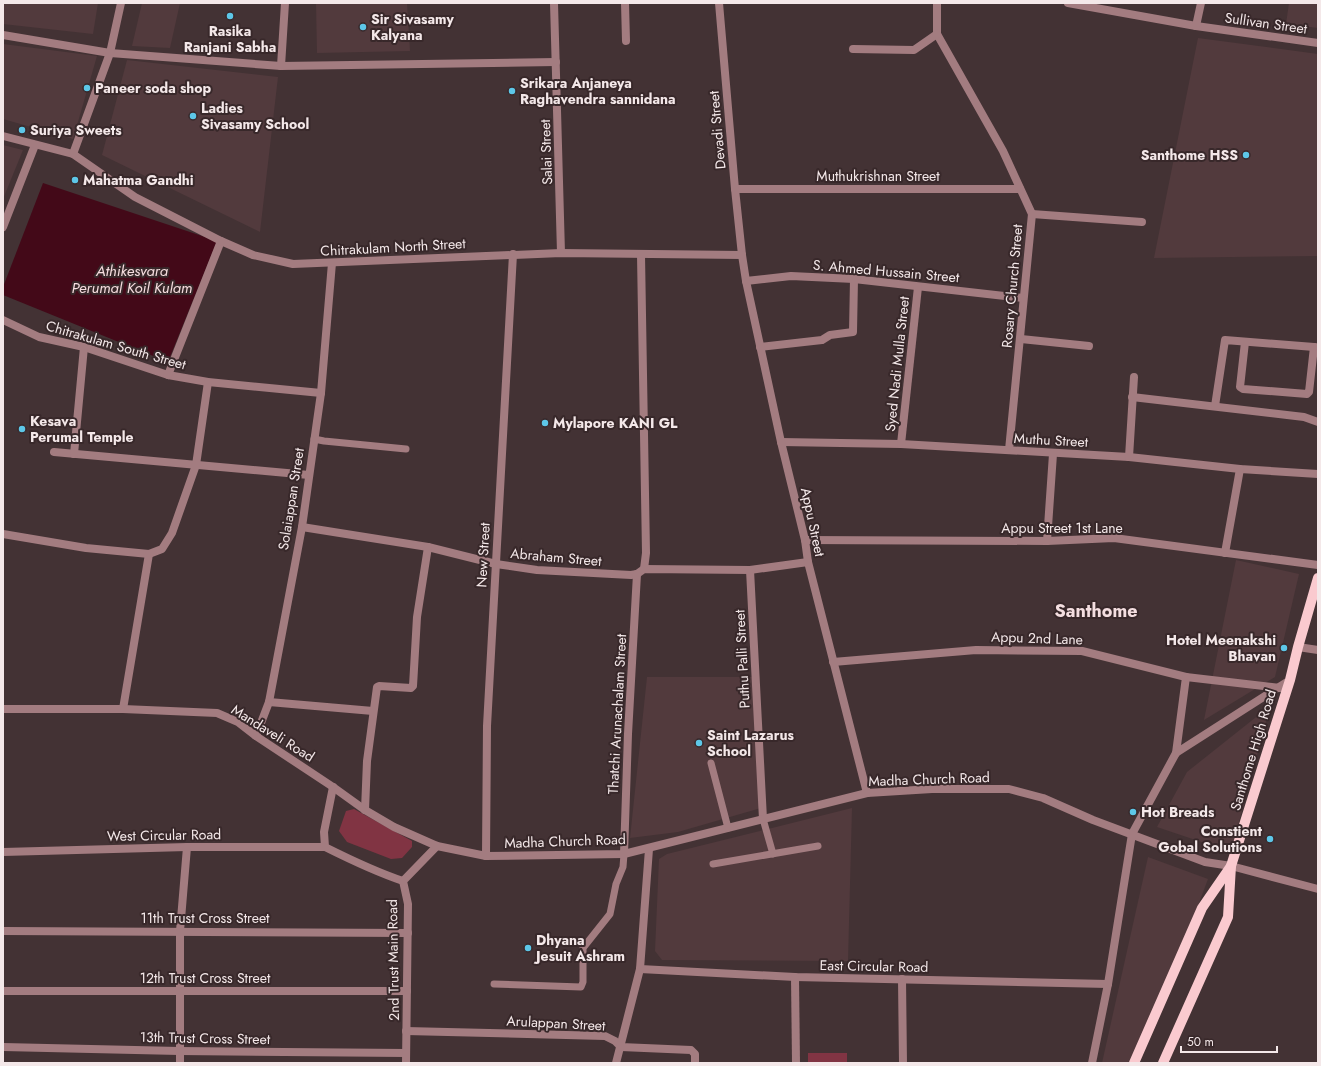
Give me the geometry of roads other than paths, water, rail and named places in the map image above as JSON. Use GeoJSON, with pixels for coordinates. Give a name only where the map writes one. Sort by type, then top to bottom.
{"type":"FeatureCollection","features":[{"type":"Feature","properties":{"kind":"main road","name":"Santhome High Road"},"geometry":{"type":"LineString","coordinates":[[1163,1063],[1228,917],[1232,866],[1290,680],[1318,578]]}},
{"type":"Feature","properties":{"kind":"main road"},"geometry":{"type":"LineString","coordinates":[[1134,1063],[1202,908],[1232,866]]}},
{"type":"Feature","properties":{"kind":"street"},"geometry":{"type":"LineString","coordinates":[[3,136],[73,154],[110,53],[121,3]]}},
{"type":"Feature","properties":{"kind":"street"},"geometry":{"type":"LineString","coordinates":[[281,66],[285,3]]}},
{"type":"Feature","properties":{"kind":"street","name":"Salai Street"},"geometry":{"type":"LineString","coordinates":[[554,3],[561,253]]}},
{"type":"Feature","properties":{"kind":"street"},"geometry":{"type":"LineString","coordinates":[[625,3],[626,41]]}},
{"type":"Feature","properties":{"kind":"street","name":"Devadi Street"},"geometry":{"type":"LineString","coordinates":[[719,3],[742,256]]}},
{"type":"Feature","properties":{"kind":"street","name":"Rosary Church Street"},"geometry":{"type":"LineString","coordinates":[[937,3],[937,34],[1003,151],[1032,214],[1009,450]]}},
{"type":"Feature","properties":{"kind":"street","name":"Sullivan Street"},"geometry":{"type":"LineString","coordinates":[[1068,3],[1196,26],[1318,43]]}},
{"type":"Feature","properties":{"kind":"street"},"geometry":{"type":"LineString","coordinates":[[1196,26],[1201,3]]}},
{"type":"Feature","properties":{"kind":"street"},"geometry":{"type":"LineString","coordinates":[[853,49],[914,50],[937,34]]}},
{"type":"Feature","properties":{"kind":"street"},"geometry":{"type":"LineString","coordinates":[[3,35],[110,53],[281,66],[556,62]]}},
{"type":"Feature","properties":{"kind":"street"},"geometry":{"type":"LineString","coordinates":[[3,227],[35,145]]}},
{"type":"Feature","properties":{"kind":"street","name":"Chitrakulam North Street"},"geometry":{"type":"LineString","coordinates":[[73,154],[135,198],[221,241],[253,255],[293,264],[561,253],[742,256]]}},
{"type":"Feature","properties":{"kind":"street","name":"Muthukrishnan Street"},"geometry":{"type":"LineString","coordinates":[[735,189],[1020,189]]}},
{"type":"Feature","properties":{"kind":"street"},"geometry":{"type":"LineString","coordinates":[[1032,214],[1142,222]]}},
{"type":"Feature","properties":{"kind":"street"},"geometry":{"type":"LineString","coordinates":[[168,375],[221,241]]}},
{"type":"Feature","properties":{"kind":"street","name":"New Street"},"geometry":{"type":"LineString","coordinates":[[486,856],[487,726],[513,254]]}},
{"type":"Feature","properties":{"kind":"street","name":"Thatchi Arunachalam Street"},"geometry":{"type":"LineString","coordinates":[[624,854],[628,734],[641,572],[646,553],[641,255]]}},
{"type":"Feature","properties":{"kind":"street","name":"Appu Street"},"geometry":{"type":"LineString","coordinates":[[742,256],[746,281],[781,442],[805,540],[808,562],[867,793]]}},
{"type":"Feature","properties":{"kind":"street","name":"Solaiappan Street"},"geometry":{"type":"LineString","coordinates":[[256,736],[269,702],[302,527],[321,393],[332,263]]}},
{"type":"Feature","properties":{"kind":"street","name":"S. Ahmed Hussain Street"},"geometry":{"type":"LineString","coordinates":[[746,281],[791,276],[854,279],[1023,298]]}},
{"type":"Feature","properties":{"kind":"street"},"geometry":{"type":"LineString","coordinates":[[760,347],[822,340],[830,335],[853,332],[854,279]]}},
{"type":"Feature","properties":{"kind":"street","name":"Syed Nadi Mulla Street"},"geometry":{"type":"LineString","coordinates":[[901,444],[918,287]]}},
{"type":"Feature","properties":{"kind":"street","name":"Chitrakulam South Street"},"geometry":{"type":"LineString","coordinates":[[3,320],[39,337],[84,347],[168,375],[208,382],[321,393]]}},
{"type":"Feature","properties":{"kind":"street"},"geometry":{"type":"LineString","coordinates":[[1021,339],[1089,346]]}},
{"type":"Feature","properties":{"kind":"street"},"geometry":{"type":"LineString","coordinates":[[1215,406],[1224,341],[1226,340],[1316,348],[1309,393],[1243,389],[1240,387],[1245,342]]}},
{"type":"Feature","properties":{"kind":"street"},"geometry":{"type":"LineString","coordinates":[[74,454],[84,347]]}},
{"type":"Feature","properties":{"kind":"street"},"geometry":{"type":"LineString","coordinates":[[1128,457],[1134,377]]}},
{"type":"Feature","properties":{"kind":"street"},"geometry":{"type":"LineString","coordinates":[[3,534],[86,548],[149,554],[162,549],[172,533],[196,465],[208,382]]}},
{"type":"Feature","properties":{"kind":"street"},"geometry":{"type":"LineString","coordinates":[[1132,397],[1304,416],[1318,422]]}},
{"type":"Feature","properties":{"kind":"street","name":"Muthu Street"},"geometry":{"type":"LineString","coordinates":[[781,442],[901,444],[1054,454],[1128,457],[1240,469],[1318,474]]}},
{"type":"Feature","properties":{"kind":"street"},"geometry":{"type":"LineString","coordinates":[[54,452],[309,475]]}},
{"type":"Feature","properties":{"kind":"street"},"geometry":{"type":"LineString","coordinates":[[1047,541],[1054,454]]}},
{"type":"Feature","properties":{"kind":"street"},"geometry":{"type":"LineString","coordinates":[[1225,553],[1240,469]]}},
{"type":"Feature","properties":{"kind":"street","name":"Abraham Street"},"geometry":{"type":"LineString","coordinates":[[302,527],[428,547],[496,564],[560,572],[631,576],[641,572],[750,570],[808,562]]}},
{"type":"Feature","properties":{"kind":"street","name":"Appu Street 1st Lane"},"geometry":{"type":"LineString","coordinates":[[805,540],[1047,541],[1114,538],[1318,565]]}},
{"type":"Feature","properties":{"kind":"street"},"geometry":{"type":"LineString","coordinates":[[365,810],[367,761],[377,687],[410,688],[413,686],[417,617],[428,547]]}},
{"type":"Feature","properties":{"kind":"street"},"geometry":{"type":"LineString","coordinates":[[123,709],[149,554]]}},
{"type":"Feature","properties":{"kind":"street","name":"Puthu Palli Street"},"geometry":{"type":"LineString","coordinates":[[750,570],[763,819]]}},
{"type":"Feature","properties":{"kind":"street"},"geometry":{"type":"LineString","coordinates":[[1298,647],[1318,650]]}},
{"type":"Feature","properties":{"kind":"street","name":"Appu 2nd Lane"},"geometry":{"type":"LineString","coordinates":[[833,662],[976,650],[1082,651],[1186,677],[1280,688]]}},
{"type":"Feature","properties":{"kind":"street"},"geometry":{"type":"LineString","coordinates":[[1092,1063],[1108,984],[1132,834],[1176,752],[1186,677]]}},
{"type":"Feature","properties":{"kind":"street"},"geometry":{"type":"LineString","coordinates":[[1176,752],[1280,688],[1290,680]]}},
{"type":"Feature","properties":{"kind":"street"},"geometry":{"type":"LineString","coordinates":[[269,702],[373,711]]}},
{"type":"Feature","properties":{"kind":"street","name":"Mandaveli Road"},"geometry":{"type":"LineString","coordinates":[[3,709],[123,709],[217,713],[238,722],[256,736],[365,810],[394,827],[437,846]]}},
{"type":"Feature","properties":{"kind":"street"},"geometry":{"type":"LineString","coordinates":[[333,787],[324,832],[325,847],[356,863],[403,881]]}},
{"type":"Feature","properties":{"kind":"street","name":"Madha Church Road"},"geometry":{"type":"LineString","coordinates":[[437,846],[486,856],[624,854],[649,849],[867,793],[932,789],[1009,789],[1043,798],[1093,820],[1205,862],[1232,866],[1318,889]]}},
{"type":"Feature","properties":{"kind":"street","name":"2nd Trust Main Road"},"geometry":{"type":"LineString","coordinates":[[406,1063],[408,904],[403,881],[437,846]]}},
{"type":"Feature","properties":{"kind":"street"},"geometry":{"type":"LineString","coordinates":[[180,1063],[180,931],[186,847]]}},
{"type":"Feature","properties":{"kind":"street","name":"West Circular Road"},"geometry":{"type":"LineString","coordinates":[[3,852],[186,847],[325,847]]}},
{"type":"Feature","properties":{"kind":"street"},"geometry":{"type":"LineString","coordinates":[[616,1063],[640,970],[649,849]]}},
{"type":"Feature","properties":{"kind":"street","name":"11th Trust Cross Street"},"geometry":{"type":"LineString","coordinates":[[3,931],[408,933]]}},
{"type":"Feature","properties":{"kind":"street","name":"East Circular Road"},"geometry":{"type":"LineString","coordinates":[[640,970],[795,976],[1108,984]]}},
{"type":"Feature","properties":{"kind":"street"},"geometry":{"type":"LineString","coordinates":[[795,976],[796,1063]]}},
{"type":"Feature","properties":{"kind":"street"},"geometry":{"type":"LineString","coordinates":[[902,979],[902,1063]]}},
{"type":"Feature","properties":{"kind":"street","name":"12th Trust Cross Street"},"geometry":{"type":"LineString","coordinates":[[3,991],[407,991]]}},
{"type":"Feature","properties":{"kind":"street","name":"Arulappan Street"},"geometry":{"type":"LineString","coordinates":[[406,1031],[605,1036],[615,1041],[620,1047],[691,1050],[694,1051],[695,1060]]}},
{"type":"Feature","properties":{"kind":"street","name":"13th Trust Cross Street"},"geometry":{"type":"LineString","coordinates":[[3,1047],[179,1051],[406,1053]]}},
{"type":"Feature","properties":{"kind":"lane"},"geometry":{"type":"LineString","coordinates":[[314,439],[406,449]]}},
{"type":"Feature","properties":{"kind":"lane"},"geometry":{"type":"LineString","coordinates":[[712,763],[728,828]]}},
{"type":"Feature","properties":{"kind":"lane"},"geometry":{"type":"LineString","coordinates":[[763,819],[773,854]]}},
{"type":"Feature","properties":{"kind":"lane"},"geometry":{"type":"LineString","coordinates":[[713,864],[818,846]]}},
{"type":"Feature","properties":{"kind":"lane"},"geometry":{"type":"LineString","coordinates":[[494,984],[581,987],[583,982],[584,948],[610,914],[616,884],[623,867],[624,854]]}},
{"type":"Feature","properties":{"kind":"water","name":"Athikesvara Perumal Koil Kulam"},"geometry":{"type":"Polygon","coordinates":[[[43,183],[217,241],[168,362],[3,295],[3,287],[43,183]]]}},
{"type":"Feature","properties":{"kind":"place","name":"Rasika Ranjani Sabha"},"geometry":{"type":"Point","coordinates":[230,16]}},
{"type":"Feature","properties":{"kind":"place","name":"Sir Sivasamy Kalyana"},"geometry":{"type":"Point","coordinates":[363,27]}},
{"type":"Feature","properties":{"kind":"place","name":"Paneer soda shop"},"geometry":{"type":"Point","coordinates":[87,88]}},
{"type":"Feature","properties":{"kind":"place","name":"Srikara Anjaneya Raghavendra sannidana"},"geometry":{"type":"Point","coordinates":[512,91]}},
{"type":"Feature","properties":{"kind":"place","name":"Ladies Sivasamy School"},"geometry":{"type":"Point","coordinates":[193,116]}},
{"type":"Feature","properties":{"kind":"place","name":"Suriya Sweets"},"geometry":{"type":"Point","coordinates":[22,130]}},
{"type":"Feature","properties":{"kind":"place","name":"Santhome HSS"},"geometry":{"type":"Point","coordinates":[1246,155]}},
{"type":"Feature","properties":{"kind":"place","name":"Mahatma Gandhi"},"geometry":{"type":"Point","coordinates":[75,180]}},
{"type":"Feature","properties":{"kind":"place","name":"Mylapore KANI GL"},"geometry":{"type":"Point","coordinates":[545,423]}},
{"type":"Feature","properties":{"kind":"place","name":"Kesava Perumal Temple"},"geometry":{"type":"Point","coordinates":[22,429]}},
{"type":"Feature","properties":{"kind":"place","name":"Hotel Meenakshi Bhavan"},"geometry":{"type":"Point","coordinates":[1284,648]}},
{"type":"Feature","properties":{"kind":"place","name":"Saint Lazarus School"},"geometry":{"type":"Point","coordinates":[699,743]}},
{"type":"Feature","properties":{"kind":"place","name":"Hot Breads"},"geometry":{"type":"Point","coordinates":[1133,812]}},
{"type":"Feature","properties":{"kind":"place","name":"Constient Gobal Solutions"},"geometry":{"type":"Point","coordinates":[1270,839]}},
{"type":"Feature","properties":{"kind":"place","name":"Dhyana Jesuit Ashram"},"geometry":{"type":"Point","coordinates":[528,948]}},
{"type":"Feature","properties":{"kind":"district","name":"Santhome"},"geometry":{"type":"Point","coordinates":[1096,611]}}]}
